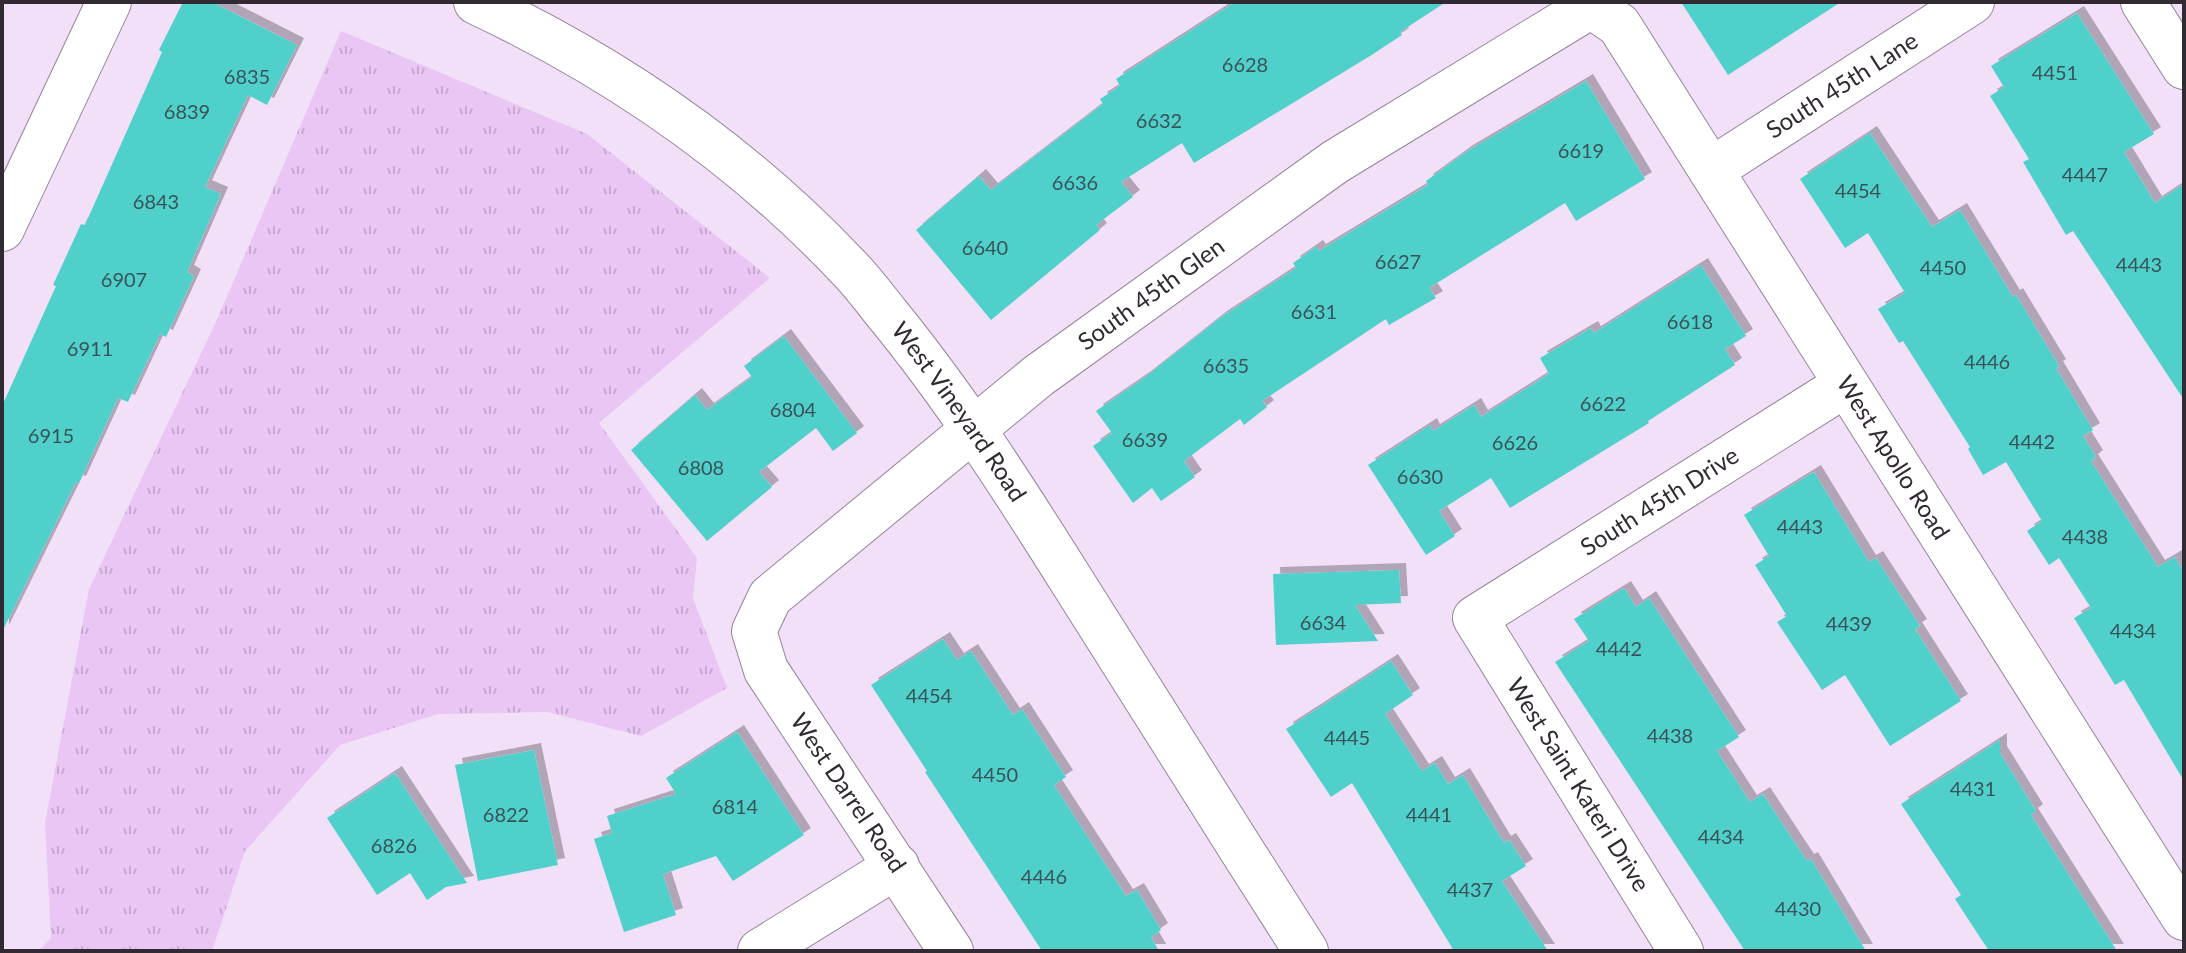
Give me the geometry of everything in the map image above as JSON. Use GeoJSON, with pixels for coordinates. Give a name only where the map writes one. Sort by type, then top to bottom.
{"type":"FeatureCollection","features":[{"type":"Feature","properties":{"kind":"street"},"geometry":{"type":"LineString","coordinates":[[2,229],[20,142],[109,2]]}},
{"type":"Feature","properties":{"kind":"street","name":"West Vineyard Road"},"geometry":{"type":"LineString","coordinates":[[476,2],[527,26],[624,81],[748,173],[849,267],[929,366],[1007,477],[1306,951]]}},
{"type":"Feature","properties":{"kind":"street","name":"South 45th Lane"},"geometry":{"type":"LineString","coordinates":[[1711,170],[1972,2]]}},
{"type":"Feature","properties":{"kind":"street"},"geometry":{"type":"LineString","coordinates":[[2143,2],[2184,67]]}},
{"type":"Feature","properties":{"kind":"street","name":"South 45th Glen"},"geometry":{"type":"LineString","coordinates":[[754,631],[770,597],[1038,376],[1335,162],[1591,6]]}},
{"type":"Feature","properties":{"kind":"street","name":"West Apollo Road"},"geometry":{"type":"LineString","coordinates":[[1591,6],[1619,25],[2184,918]]}},
{"type":"Feature","properties":{"kind":"street","name":"South 45th Drive"},"geometry":{"type":"LineString","coordinates":[[1475,618],[1845,385]]}},
{"type":"Feature","properties":{"kind":"street","name":"West Saint Kateri Drive"},"geometry":{"type":"LineString","coordinates":[[1475,618],[1681,951]]}},
{"type":"Feature","properties":{"kind":"street","name":"West Darrel Road"},"geometry":{"type":"LineString","coordinates":[[754,631],[766,670],[951,951]]}},
{"type":"Feature","properties":{"kind":"street"},"geometry":{"type":"LineString","coordinates":[[760,951],[897,866]]}},
{"type":"Feature","properties":{"kind":"green space"},"geometry":{"type":"Polygon","coordinates":[[[341,31],[587,134],[770,278],[599,423],[697,558],[693,598],[727,688],[641,736],[547,712],[438,714],[340,745],[245,851],[212,951],[39,951],[51,938],[45,823],[89,589],[216,322],[341,31]]]}},
{"type":"Feature","properties":{"kind":"building"},"geometry":{"type":"Polygon","coordinates":[[[183,2],[212,2],[297,45],[267,105],[248,95],[205,187],[221,194],[187,272],[194,276],[166,337],[160,334],[128,402],[118,398],[79,483],[76,482],[2,632],[2,406],[56,286],[53,285],[81,224],[85,225],[162,52],[159,50],[183,2]]]}},
{"type":"Feature","properties":{"kind":"building"},"geometry":{"type":"Polygon","coordinates":[[[1235,2],[1446,2],[1370,56],[1194,163],[1182,143],[1121,182],[1133,197],[1096,225],[1100,230],[991,320],[916,230],[979,176],[991,190],[1103,104],[1100,99],[1120,86],[1116,79],[1235,2]]]}},
{"type":"Feature","properties":{"kind":"building"},"geometry":{"type":"Polygon","coordinates":[[[1681,2],[1841,2],[1728,75],[1681,2]]]}},
{"type":"Feature","properties":{"kind":"building"},"geometry":{"type":"Polygon","coordinates":[[[2077,13],[2154,134],[2124,152],[2155,203],[2184,184],[2184,400],[2073,231],[2066,235],[2023,162],[2029,159],[1990,96],[2004,87],[1991,66],[2077,13]]]}},
{"type":"Feature","properties":{"kind":"building"},"geometry":{"type":"Polygon","coordinates":[[[1586,81],[1645,179],[1576,221],[1565,203],[1429,288],[1436,298],[1389,325],[1386,319],[1262,401],[1267,407],[1244,425],[1240,419],[1184,461],[1195,477],[1161,501],[1152,488],[1133,503],[1093,446],[1112,433],[1096,411],[1220,318],[1296,268],[1293,263],[1316,247],[1319,251],[1428,185],[1426,181],[1466,152],[1586,81]]]}},
{"type":"Feature","properties":{"kind":"building"},"geometry":{"type":"Polygon","coordinates":[[[1870,133],[1932,227],[1960,210],[2059,366],[2056,368],[2093,430],[2083,436],[2096,457],[2091,461],[2158,567],[2175,557],[2184,573],[2184,781],[2124,680],[2115,685],[2074,618],[2091,608],[2059,558],[2049,565],[2027,531],[2042,521],[2006,462],[1983,475],[1968,449],[1970,447],[1903,341],[1899,343],[1878,309],[1905,293],[1868,233],[1845,248],[1800,179],[1870,133]]]}},
{"type":"Feature","properties":{"kind":"building"},"geometry":{"type":"Polygon","coordinates":[[[1701,265],[1746,336],[1725,349],[1735,365],[1649,423],[1510,508],[1491,478],[1439,511],[1455,536],[1426,555],[1368,465],[1430,425],[1433,431],[1474,405],[1481,417],[1549,374],[1540,358],[1591,328],[1594,333],[1701,265]]]}},
{"type":"Feature","properties":{"kind":"building"},"geometry":{"type":"Polygon","coordinates":[[[784,336],[857,433],[833,451],[816,428],[759,472],[772,487],[707,541],[631,450],[695,395],[707,410],[752,377],[744,366],[784,336]]]}},
{"type":"Feature","properties":{"kind":"building"},"geometry":{"type":"Polygon","coordinates":[[[1814,472],[1869,562],[1876,558],[1920,626],[1915,629],[1961,701],[1890,746],[1845,675],[1822,690],[1777,622],[1787,616],[1755,565],[1769,556],[1744,515],[1814,472]]]}},
{"type":"Feature","properties":{"kind":"building"},"geometry":{"type":"Polygon","coordinates":[[[1399,570],[1401,603],[1355,605],[1378,641],[1276,645],[1273,574],[1399,570]]]}},
{"type":"Feature","properties":{"kind":"building"},"geometry":{"type":"Polygon","coordinates":[[[1624,588],[1636,607],[1649,598],[1739,737],[1717,751],[1750,802],[1763,794],[1807,861],[1811,859],[1866,951],[1745,951],[1555,662],[1589,641],[1574,619],[1624,588]]]}},
{"type":"Feature","properties":{"kind":"building"},"geometry":{"type":"Polygon","coordinates":[[[943,639],[957,660],[971,651],[1013,715],[1022,709],[1066,777],[1054,785],[1126,896],[1137,890],[1161,930],[1151,937],[1159,951],[1042,951],[871,685],[943,639]]]}},
{"type":"Feature","properties":{"kind":"building"},"geometry":{"type":"Polygon","coordinates":[[[1391,661],[1413,695],[1385,714],[1422,771],[1435,763],[1448,784],[1463,775],[1504,843],[1509,840],[1526,866],[1502,881],[1548,951],[1454,951],[1352,783],[1331,797],[1286,729],[1391,661]]]}},
{"type":"Feature","properties":{"kind":"building"},"geometry":{"type":"Polygon","coordinates":[[[737,732],[804,835],[733,881],[716,856],[663,874],[676,915],[624,932],[594,839],[612,833],[607,816],[676,794],[666,778],[737,732]]]}},
{"type":"Feature","properties":{"kind":"building"},"geometry":{"type":"Polygon","coordinates":[[[2000,740],[2000,753],[2036,811],[2031,815],[2117,951],[1989,951],[1955,899],[1961,895],[1901,804],[2000,740]]]}},
{"type":"Feature","properties":{"kind":"building"},"geometry":{"type":"Polygon","coordinates":[[[534,750],[558,865],[478,881],[455,765],[534,750]]]}},
{"type":"Feature","properties":{"kind":"building"},"geometry":{"type":"Polygon","coordinates":[[[395,773],[467,883],[446,887],[427,900],[410,873],[377,895],[327,818],[395,773]]]}}]}
